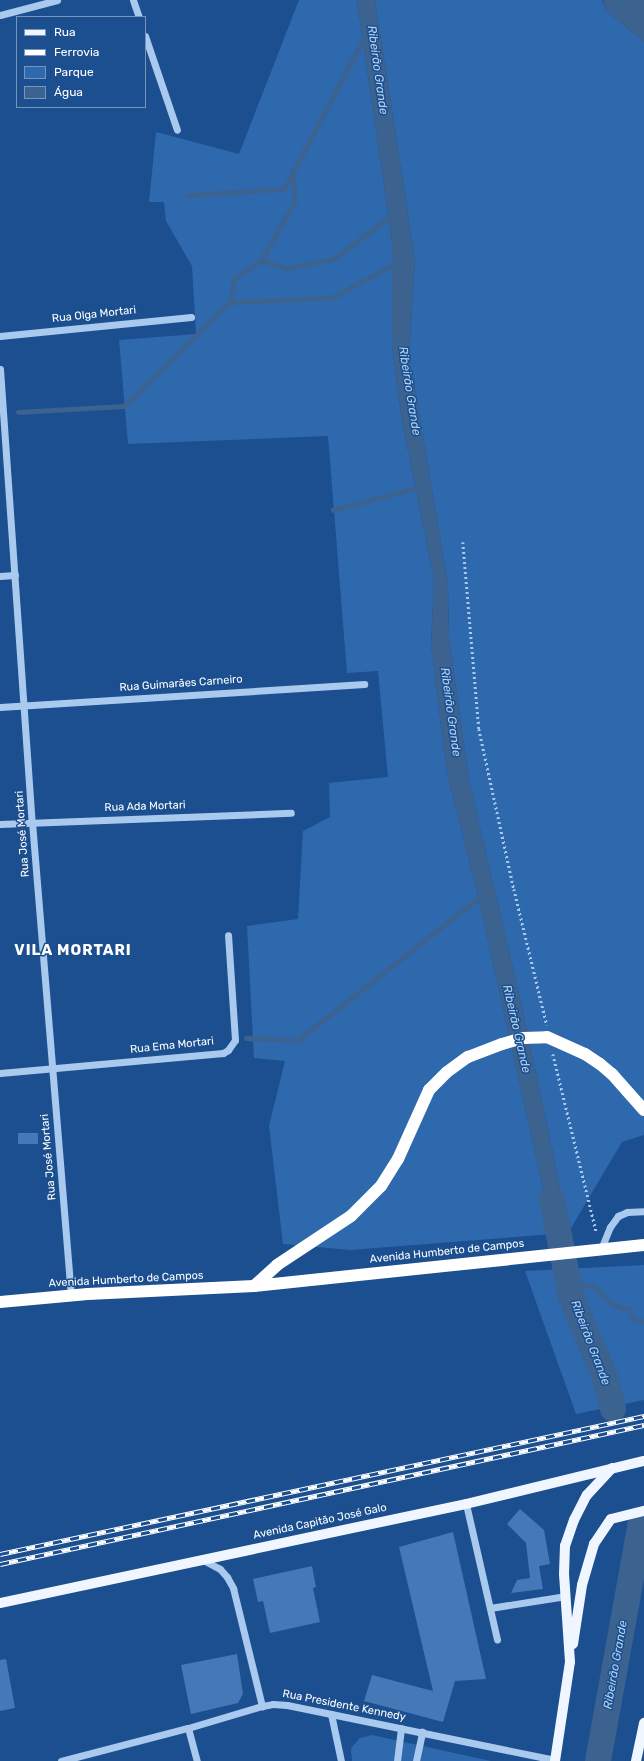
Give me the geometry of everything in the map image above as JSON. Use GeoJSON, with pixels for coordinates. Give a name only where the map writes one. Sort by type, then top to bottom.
{"type":"FeatureCollection","features":[{"type":"Feature","properties":{"kind":"highway"},"geometry":{"type":"LineString","coordinates":[[254,1286],[277,1265],[321,1238],[351,1216],[381,1186],[398,1159],[429,1090],[447,1072],[468,1057],[502,1044],[547,1032],[600,1064],[612,1074],[644,1110]]}},
{"type":"Feature","properties":{"kind":"highway","name":"Avenida Humberto de Campos"},"geometry":{"type":"LineString","coordinates":[[0,1302],[71,1296],[254,1286],[644,1245]]}},
{"type":"Feature","properties":{"kind":"main road","name":"Avenida Capitão José Galo"},"geometry":{"type":"LineString","coordinates":[[0,1604],[201,1559],[466,1504],[644,1460]]}},
{"type":"Feature","properties":{"kind":"main road"},"geometry":{"type":"LineString","coordinates":[[570,1662],[565,1546],[574,1520],[587,1496],[612,1468]]}},
{"type":"Feature","properties":{"kind":"main road"},"geometry":{"type":"LineString","coordinates":[[555,1761],[582,1585],[594,1544],[611,1519],[624,1514],[644,1511]]}},
{"type":"Feature","properties":{"kind":"main road"},"geometry":{"type":"LineString","coordinates":[[636,1761],[644,1723]]}},
{"type":"Feature","properties":{"kind":"street"},"geometry":{"type":"LineString","coordinates":[[0,15],[57,0]]}},
{"type":"Feature","properties":{"kind":"street"},"geometry":{"type":"LineString","coordinates":[[133,0],[139,16]]}},
{"type":"Feature","properties":{"kind":"street"},"geometry":{"type":"LineString","coordinates":[[146,39],[177,130]]}},
{"type":"Feature","properties":{"kind":"street","name":"Rua Olga Mortari"},"geometry":{"type":"LineString","coordinates":[[0,336],[191,317]]}},
{"type":"Feature","properties":{"kind":"street","name":"Rua José Mortari"},"geometry":{"type":"LineString","coordinates":[[0,369],[25,705],[32,822],[71,1296]]}},
{"type":"Feature","properties":{"kind":"street"},"geometry":{"type":"LineString","coordinates":[[0,576],[15,575]]}},
{"type":"Feature","properties":{"kind":"street","name":"Rua Guimarães Carneiro"},"geometry":{"type":"LineString","coordinates":[[0,707],[364,684]]}},
{"type":"Feature","properties":{"kind":"street","name":"Rua Ada Mortari"},"geometry":{"type":"LineString","coordinates":[[0,824],[291,813]]}},
{"type":"Feature","properties":{"kind":"street","name":"Rua Ema Mortari"},"geometry":{"type":"LineString","coordinates":[[0,1073],[223,1053],[228,1050],[234,1040],[228,935]]}},
{"type":"Feature","properties":{"kind":"street"},"geometry":{"type":"LineString","coordinates":[[601,1250],[610,1227],[618,1216],[626,1212],[644,1211]]}},
{"type":"Feature","properties":{"kind":"street"},"geometry":{"type":"LineString","coordinates":[[466,1504],[497,1639]]}},
{"type":"Feature","properties":{"kind":"street"},"geometry":{"type":"LineString","coordinates":[[201,1559],[220,1569],[227,1577],[233,1588],[262,1706]]}},
{"type":"Feature","properties":{"kind":"street"},"geometry":{"type":"LineString","coordinates":[[490,1608],[566,1596]]}},
{"type":"Feature","properties":{"kind":"street","name":"Rua Presidente Kennedy"},"geometry":{"type":"LineString","coordinates":[[61,1761],[188,1728],[262,1706],[287,1705],[555,1761]]}},
{"type":"Feature","properties":{"kind":"street"},"geometry":{"type":"LineString","coordinates":[[331,1714],[341,1761]]}},
{"type":"Feature","properties":{"kind":"street"},"geometry":{"type":"LineString","coordinates":[[188,1728],[197,1761]]}},
{"type":"Feature","properties":{"kind":"street"},"geometry":{"type":"LineString","coordinates":[[397,1761],[402,1728]]}},
{"type":"Feature","properties":{"kind":"street"},"geometry":{"type":"LineString","coordinates":[[416,1761],[422,1732]]}},
{"type":"Feature","properties":{"kind":"path"},"geometry":{"type":"LineString","coordinates":[[463,542],[479,729],[547,1032]]}},
{"type":"Feature","properties":{"kind":"path"},"geometry":{"type":"LineString","coordinates":[[553,1050],[601,1250]]}},
{"type":"Feature","properties":{"kind":"green space"},"geometry":{"type":"Polygon","coordinates":[[[299,0],[357,0],[392,242],[392,345],[402,421],[434,580],[431,645],[447,773],[479,900],[553,1234],[350,1250],[283,1244],[269,1126],[285,1061],[254,1058],[247,926],[298,919],[303,831],[330,817],[329,783],[388,777],[378,671],[347,673],[328,436],[128,444],[119,340],[196,334],[192,266],[166,221],[164,202],[149,202],[156,132],[239,154],[299,0]]]}},
{"type":"Feature","properties":{"kind":"green space"},"geometry":{"type":"Polygon","coordinates":[[[375,0],[602,0],[606,10],[644,42],[644,1135],[622,1142],[568,1233],[556,1167],[521,1003],[469,780],[449,638],[448,585],[409,354],[415,260],[375,0]]]}},
{"type":"Feature","properties":{"kind":"green space"},"geometry":{"type":"Polygon","coordinates":[[[644,1265],[644,1400],[576,1414],[525,1271],[644,1265]]]}},
{"type":"Feature","properties":{"kind":"green space"},"geometry":{"type":"Polygon","coordinates":[[[372,1735],[491,1761],[352,1761],[351,1748],[360,1738],[372,1735]]]}},
{"type":"Feature","properties":{"kind":"water"},"geometry":{"type":"Polygon","coordinates":[[[357,0],[375,0],[415,260],[409,354],[448,585],[449,638],[469,780],[521,1003],[556,1167],[568,1233],[553,1234],[479,900],[447,773],[431,645],[434,580],[402,421],[392,345],[392,242],[357,0]]]}},
{"type":"Feature","properties":{"kind":"water"},"geometry":{"type":"Polygon","coordinates":[[[603,0],[644,0],[644,42],[606,10],[603,0]]]}},
{"type":"Feature","properties":{"kind":"building"},"geometry":{"type":"Polygon","coordinates":[[[18,1133],[38,1133],[38,1144],[18,1144],[18,1133]]]}},
{"type":"Feature","properties":{"kind":"building"},"geometry":{"type":"Polygon","coordinates":[[[520,1509],[544,1530],[550,1564],[539,1566],[543,1589],[511,1593],[517,1580],[530,1578],[526,1543],[507,1524],[520,1509]]]}},
{"type":"Feature","properties":{"kind":"building"},"geometry":{"type":"Polygon","coordinates":[[[453,1532],[486,1679],[455,1681],[443,1722],[364,1701],[372,1675],[433,1691],[399,1547],[453,1532]]]}},
{"type":"Feature","properties":{"kind":"building"},"geometry":{"type":"Polygon","coordinates":[[[312,1566],[316,1587],[313,1588],[320,1622],[270,1633],[263,1601],[258,1602],[253,1579],[312,1566]]]}},
{"type":"Feature","properties":{"kind":"building"},"geometry":{"type":"Polygon","coordinates":[[[237,1654],[243,1694],[238,1703],[191,1714],[181,1665],[237,1654]]]}},
{"type":"Feature","properties":{"kind":"building"},"geometry":{"type":"Polygon","coordinates":[[[6,1659],[15,1708],[0,1711],[0,1660],[6,1659]]]}},
{"type":"Feature","properties":{"kind":"waterway"},"geometry":{"type":"LineString","coordinates":[[188,195],[284,189],[366,34]]}},
{"type":"Feature","properties":{"kind":"waterway"},"geometry":{"type":"LineString","coordinates":[[18,412],[124,406],[230,302],[234,279],[261,260],[295,201],[292,174]]}},
{"type":"Feature","properties":{"kind":"waterway"},"geometry":{"type":"LineString","coordinates":[[261,260],[287,268],[333,259],[393,215]]}},
{"type":"Feature","properties":{"kind":"waterway"},"geometry":{"type":"LineString","coordinates":[[230,302],[331,298],[397,263]]}},
{"type":"Feature","properties":{"kind":"waterway"},"geometry":{"type":"LineString","coordinates":[[333,510],[420,487]]}},
{"type":"Feature","properties":{"kind":"waterway"},"geometry":{"type":"LineString","coordinates":[[246,1038],[298,1040],[482,895]]}},
{"type":"Feature","properties":{"kind":"waterway","name":"Ribeirão Grande"},"geometry":{"type":"LineString","coordinates":[[552,1199],[571,1297],[604,1375],[613,1409]]}},
{"type":"Feature","properties":{"kind":"waterway"},"geometry":{"type":"LineString","coordinates":[[568,1277],[576,1284],[593,1286],[613,1304],[623,1308],[630,1308],[632,1315],[637,1320],[644,1321]]}},
{"type":"Feature","properties":{"kind":"waterway","name":"Ribeirão Grande"},"geometry":{"type":"LineString","coordinates":[[598,1761],[641,1522]]}},
{"type":"Feature","properties":{"kind":"railway"},"geometry":{"type":"LineString","coordinates":[[0,1554],[644,1416]]}},
{"type":"Feature","properties":{"kind":"railway"},"geometry":{"type":"LineString","coordinates":[[0,1564],[644,1425]]}},
{"type":"Feature","properties":{"kind":"district","name":"VILA MORTARI"},"geometry":{"type":"Point","coordinates":[73,951]}}]}
